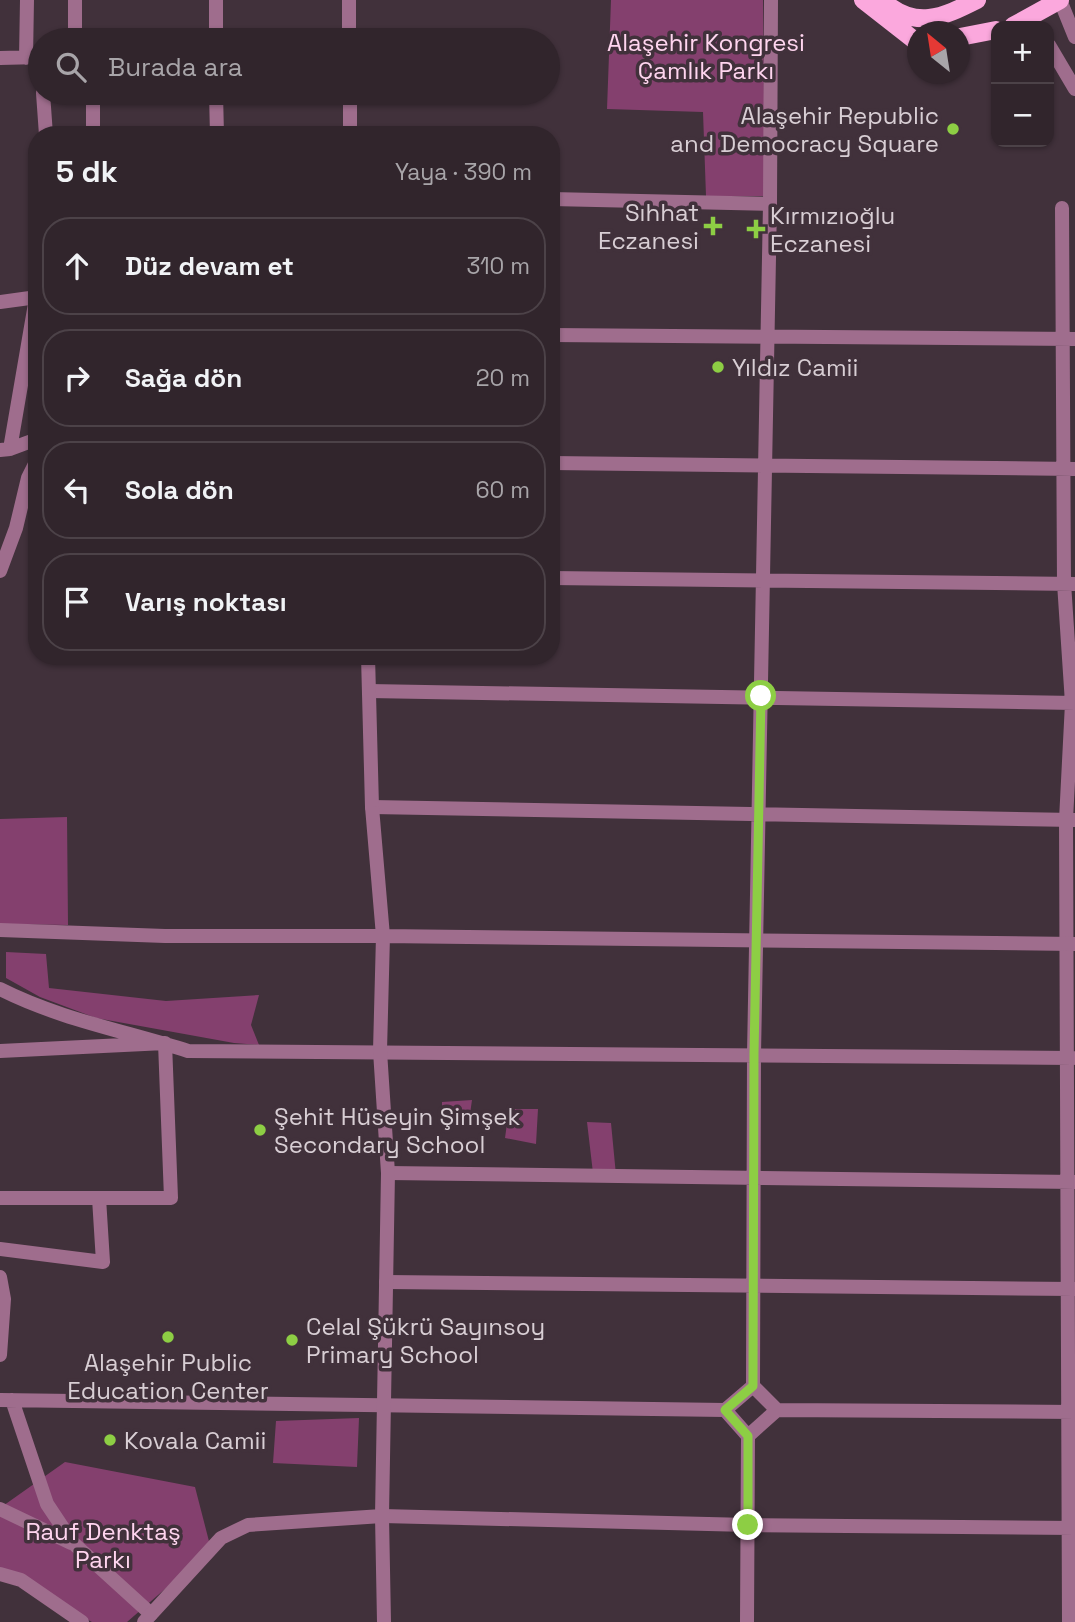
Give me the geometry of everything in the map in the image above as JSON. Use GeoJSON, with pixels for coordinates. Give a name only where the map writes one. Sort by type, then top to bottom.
{"type":"FeatureCollection","features":[{"type":"Feature","properties":{"kind":"main road"},"geometry":{"type":"LineString","coordinates":[[863,0],[907,34]]}},
{"type":"Feature","properties":{"kind":"main road"},"geometry":{"type":"LineString","coordinates":[[882,0],[907,16],[932,20],[978,0]]}},
{"type":"Feature","properties":{"kind":"main road"},"geometry":{"type":"LineString","coordinates":[[932,20],[953,0]]}},
{"type":"Feature","properties":{"kind":"main road"},"geometry":{"type":"LineString","coordinates":[[1033,14],[1060,0]]}},
{"type":"Feature","properties":{"kind":"main road"},"geometry":{"type":"LineString","coordinates":[[970,35],[991,31]]}},
{"type":"Feature","properties":{"kind":"street"},"geometry":{"type":"LineString","coordinates":[[27,0],[30,28]]}},
{"type":"Feature","properties":{"kind":"street"},"geometry":{"type":"LineString","coordinates":[[75,0],[75,28]]}},
{"type":"Feature","properties":{"kind":"street"},"geometry":{"type":"LineString","coordinates":[[216,0],[216,28]]}},
{"type":"Feature","properties":{"kind":"street"},"geometry":{"type":"LineString","coordinates":[[349,0],[349,28]]}},
{"type":"Feature","properties":{"kind":"street"},"geometry":{"type":"LineString","coordinates":[[771,0],[768,336],[754,1054],[753,1386],[777,1410]]}},
{"type":"Feature","properties":{"kind":"street"},"geometry":{"type":"LineString","coordinates":[[1060,0],[1075,37]]}},
{"type":"Feature","properties":{"kind":"street"},"geometry":{"type":"LineString","coordinates":[[1054,53],[1075,89]]}},
{"type":"Feature","properties":{"kind":"street"},"geometry":{"type":"LineString","coordinates":[[0,58],[28,57]]}},
{"type":"Feature","properties":{"kind":"street"},"geometry":{"type":"LineString","coordinates":[[44,105],[45,126]]}},
{"type":"Feature","properties":{"kind":"street"},"geometry":{"type":"LineString","coordinates":[[93,105],[93,126]]}},
{"type":"Feature","properties":{"kind":"street"},"geometry":{"type":"LineString","coordinates":[[216,105],[217,126]]}},
{"type":"Feature","properties":{"kind":"street"},"geometry":{"type":"LineString","coordinates":[[350,105],[350,126]]}},
{"type":"Feature","properties":{"kind":"street"},"geometry":{"type":"LineString","coordinates":[[560,199],[770,204]]}},
{"type":"Feature","properties":{"kind":"street"},"geometry":{"type":"LineString","coordinates":[[1062,208],[1069,338],[1070,583],[1074,703],[1070,820],[1072,1528],[1069,1622]]}},
{"type":"Feature","properties":{"kind":"street"},"geometry":{"type":"LineString","coordinates":[[0,302],[28,298]]}},
{"type":"Feature","properties":{"kind":"street"},"geometry":{"type":"LineString","coordinates":[[560,335],[1069,338]]}},
{"type":"Feature","properties":{"kind":"street"},"geometry":{"type":"LineString","coordinates":[[28,336],[5,449],[28,442]]}},
{"type":"Feature","properties":{"kind":"street"},"geometry":{"type":"LineString","coordinates":[[560,463],[1069,469]]}},
{"type":"Feature","properties":{"kind":"street"},"geometry":{"type":"LineString","coordinates":[[0,571],[16,528],[28,478]]}},
{"type":"Feature","properties":{"kind":"street"},"geometry":{"type":"LineString","coordinates":[[560,578],[1070,583]]}},
{"type":"Feature","properties":{"kind":"street"},"geometry":{"type":"LineString","coordinates":[[368,665],[372,807],[383,936],[380,1051],[388,1173],[382,1516],[384,1622]]}},
{"type":"Feature","properties":{"kind":"street"},"geometry":{"type":"LineString","coordinates":[[369,691],[1074,703]]}},
{"type":"Feature","properties":{"kind":"street"},"geometry":{"type":"LineString","coordinates":[[372,807],[1070,820]]}},
{"type":"Feature","properties":{"kind":"street"},"geometry":{"type":"LineString","coordinates":[[0,930],[165,936],[1071,944]]}},
{"type":"Feature","properties":{"kind":"street"},"geometry":{"type":"LineString","coordinates":[[0,989],[24,1001],[79,1020],[188,1051],[1071,1058]]}},
{"type":"Feature","properties":{"kind":"street"},"geometry":{"type":"LineString","coordinates":[[0,1051],[164,1044]]}},
{"type":"Feature","properties":{"kind":"street"},"geometry":{"type":"LineString","coordinates":[[0,1198],[172,1198],[164,1044]]}},
{"type":"Feature","properties":{"kind":"street"},"geometry":{"type":"LineString","coordinates":[[388,1173],[1071,1182]]}},
{"type":"Feature","properties":{"kind":"street"},"geometry":{"type":"LineString","coordinates":[[0,1250],[103,1262],[99,1198]]}},
{"type":"Feature","properties":{"kind":"street"},"geometry":{"type":"LineString","coordinates":[[0,1277],[0,1355]]}},
{"type":"Feature","properties":{"kind":"street"},"geometry":{"type":"LineString","coordinates":[[386,1282],[1071,1289]]}},
{"type":"Feature","properties":{"kind":"street"},"geometry":{"type":"LineString","coordinates":[[753,1386],[725,1410],[6,1400],[47,1504],[73,1543],[147,1618],[222,1538],[248,1525],[382,1516],[748,1525],[1072,1528]]}},
{"type":"Feature","properties":{"kind":"street"},"geometry":{"type":"LineString","coordinates":[[725,1410],[748,1436],[747,1622]]}},
{"type":"Feature","properties":{"kind":"street"},"geometry":{"type":"LineString","coordinates":[[748,1436],[777,1410],[1072,1412]]}},
{"type":"Feature","properties":{"kind":"street"},"geometry":{"type":"LineString","coordinates":[[0,1509],[73,1543]]}},
{"type":"Feature","properties":{"kind":"street"},"geometry":{"type":"LineString","coordinates":[[0,1574],[21,1580],[82,1622]]}},
{"type":"Feature","properties":{"kind":"green space","name":"Alaşehir Kongresi Çamlık Parkı"},"geometry":{"type":"Polygon","coordinates":[[[611,0],[763,0],[765,196],[706,196],[703,112],[607,109],[611,0]]]}},
{"type":"Feature","properties":{"kind":"green space"},"geometry":{"type":"Polygon","coordinates":[[[67,817],[68,925],[0,924],[0,819],[67,817]]]}},
{"type":"Feature","properties":{"kind":"green space"},"geometry":{"type":"Polygon","coordinates":[[[6,952],[46,954],[49,988],[166,1001],[259,995],[251,1025],[259,1045],[234,1043],[96,1018],[40,997],[6,978],[6,952]]]}},
{"type":"Feature","properties":{"kind":"green space"},"geometry":{"type":"Polygon","coordinates":[[[472,1100],[469,1121],[442,1120],[442,1102],[472,1100]]]}},
{"type":"Feature","properties":{"kind":"green space"},"geometry":{"type":"Polygon","coordinates":[[[509,1109],[538,1109],[536,1144],[505,1138],[509,1109]]]}},
{"type":"Feature","properties":{"kind":"green space"},"geometry":{"type":"Polygon","coordinates":[[[587,1122],[611,1123],[616,1175],[593,1173],[587,1122]]]}},
{"type":"Feature","properties":{"kind":"green space"},"geometry":{"type":"Polygon","coordinates":[[[359,1418],[357,1467],[273,1463],[276,1421],[359,1418]]]}},
{"type":"Feature","properties":{"kind":"green space","name":"Rauf Denktaş Parkı"},"geometry":{"type":"Polygon","coordinates":[[[65,1462],[195,1487],[211,1549],[127,1622],[92,1622],[0,1572],[0,1508],[65,1462]]]}},
{"type":"Feature","properties":{"kind":"place","name":"Alaşehir Republic and Democracy Square"},"geometry":{"type":"Point","coordinates":[953,129]}},
{"type":"Feature","properties":{"kind":"place","name":"Sıhhat Eczanesi"},"geometry":{"type":"Point","coordinates":[713,226]}},
{"type":"Feature","properties":{"kind":"place","name":"Kırmızıoğlu Eczanesi"},"geometry":{"type":"Point","coordinates":[756,229]}},
{"type":"Feature","properties":{"kind":"place","name":"Yıldız Camii"},"geometry":{"type":"Point","coordinates":[718,367]}},
{"type":"Feature","properties":{"kind":"place","name":"Şehit Hüseyin Şimşek Secondary School"},"geometry":{"type":"Point","coordinates":[260,1130]}},
{"type":"Feature","properties":{"kind":"place","name":"Alaşehir Public Education Center"},"geometry":{"type":"Point","coordinates":[168,1337]}},
{"type":"Feature","properties":{"kind":"place","name":"Celal Şükrü Sayınsoy Primary School"},"geometry":{"type":"Point","coordinates":[292,1340]}},
{"type":"Feature","properties":{"kind":"place","name":"Kovala Camii"},"geometry":{"type":"Point","coordinates":[110,1440]}},
{"type":"Feature","properties":{"kind":"route"},"geometry":{"type":"LineString","coordinates":[[748,1525],[748,1436],[725,1410],[753,1386],[754,1054],[761,696]]}}]}
